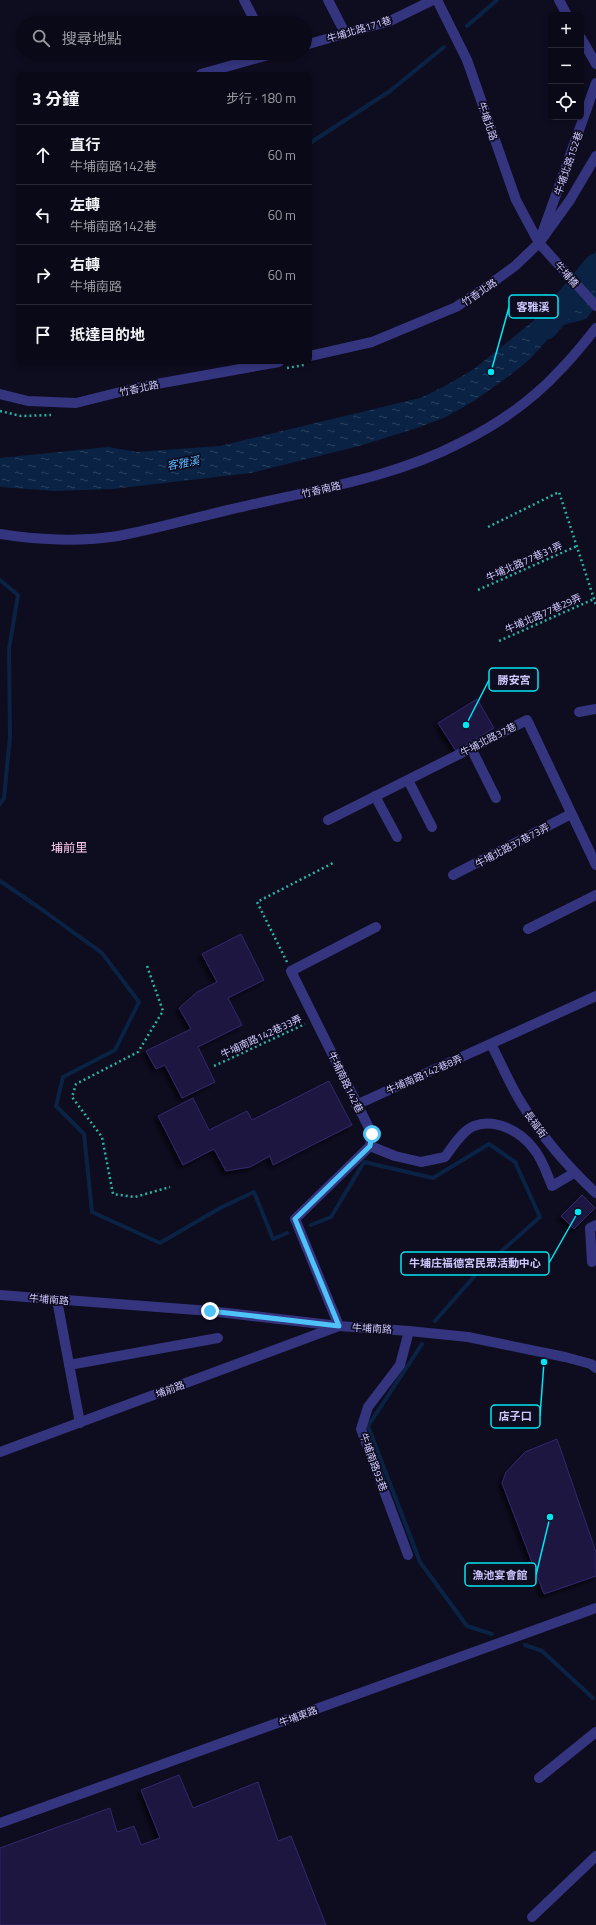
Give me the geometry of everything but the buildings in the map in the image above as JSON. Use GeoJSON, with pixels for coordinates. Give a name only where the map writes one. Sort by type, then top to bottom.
{"type":"FeatureCollection","features":[{"type":"Feature","properties":{"kind":"street"},"geometry":{"type":"LineString","coordinates":[[244,0],[252,16]]}},
{"type":"Feature","properties":{"kind":"street"},"geometry":{"type":"LineString","coordinates":[[328,0],[345,33]]}},
{"type":"Feature","properties":{"kind":"street","name":"牛埔北路171巷"},"geometry":{"type":"LineString","coordinates":[[312,43],[390,21],[433,0]]}},
{"type":"Feature","properties":{"kind":"street","name":"牛埔北路"},"geometry":{"type":"LineString","coordinates":[[437,0],[467,60],[516,200],[539,243]]}},
{"type":"Feature","properties":{"kind":"street"},"geometry":{"type":"LineString","coordinates":[[559,0],[566,12]]}},
{"type":"Feature","properties":{"kind":"street"},"geometry":{"type":"LineString","coordinates":[[584,43],[596,64]]}},
{"type":"Feature","properties":{"kind":"street"},"geometry":{"type":"LineString","coordinates":[[208,72],[250,60]]}},
{"type":"Feature","properties":{"kind":"street","name":"牛埔北路152巷"},"geometry":{"type":"LineString","coordinates":[[539,243],[596,83]]}},
{"type":"Feature","properties":{"kind":"street","name":"竹香北路"},"geometry":{"type":"LineString","coordinates":[[312,356],[372,342],[456,307],[515,266],[539,243],[570,200],[596,156]]}},
{"type":"Feature","properties":{"kind":"street","name":"牛埔橋"},"geometry":{"type":"LineString","coordinates":[[539,243],[596,306]]}},
{"type":"Feature","properties":{"kind":"street","name":"竹香南路"},"geometry":{"type":"LineString","coordinates":[[0,534],[15,537],[74,539],[116,536],[329,488],[414,465],[463,442],[510,413],[537,392],[561,369],[596,328]]}},
{"type":"Feature","properties":{"kind":"street","name":"竹香北路"},"geometry":{"type":"LineString","coordinates":[[0,394],[28,401],[76,403],[140,387],[268,364]]}},
{"type":"Feature","properties":{"kind":"street"},"geometry":{"type":"LineString","coordinates":[[579,712],[596,709]]}},
{"type":"Feature","properties":{"kind":"street","name":"牛埔北路37巷"},"geometry":{"type":"LineString","coordinates":[[328,820],[526,720],[596,865]]}},
{"type":"Feature","properties":{"kind":"street"},"geometry":{"type":"LineString","coordinates":[[471,748],[496,798]]}},
{"type":"Feature","properties":{"kind":"street"},"geometry":{"type":"LineString","coordinates":[[408,780],[432,827]]}},
{"type":"Feature","properties":{"kind":"street"},"geometry":{"type":"LineString","coordinates":[[375,796],[397,837]]}},
{"type":"Feature","properties":{"kind":"street","name":"牛埔北路37巷73弄"},"geometry":{"type":"LineString","coordinates":[[453,876],[571,814]]}},
{"type":"Feature","properties":{"kind":"street"},"geometry":{"type":"LineString","coordinates":[[528,929],[596,895]]}},
{"type":"Feature","properties":{"kind":"street"},"geometry":{"type":"LineString","coordinates":[[291,971],[376,927]]}},
{"type":"Feature","properties":{"kind":"street","name":"牛埔南路142巷"},"geometry":{"type":"LineString","coordinates":[[291,971],[356,1105],[372,1134],[370,1146]]}},
{"type":"Feature","properties":{"kind":"street"},"geometry":{"type":"LineString","coordinates":[[491,1044],[596,996]]}},
{"type":"Feature","properties":{"kind":"street","name":"牛埔南路142巷8弄"},"geometry":{"type":"LineString","coordinates":[[356,1105],[491,1044]]}},
{"type":"Feature","properties":{"kind":"street","name":"長福街"},"geometry":{"type":"LineString","coordinates":[[491,1044],[525,1109],[574,1172],[596,1193]]}},
{"type":"Feature","properties":{"kind":"street"},"geometry":{"type":"LineString","coordinates":[[339,1326],[295,1219],[370,1146],[395,1156],[421,1162],[445,1157],[455,1141],[474,1126],[497,1124],[517,1132],[534,1148],[552,1186],[574,1172]]}},
{"type":"Feature","properties":{"kind":"street"},"geometry":{"type":"LineString","coordinates":[[592,1262],[590,1228],[596,1225]]}},
{"type":"Feature","properties":{"kind":"street","name":"牛埔南路"},"geometry":{"type":"LineString","coordinates":[[0,1295],[210,1311],[339,1326],[468,1337],[594,1364]]}},
{"type":"Feature","properties":{"kind":"street"},"geometry":{"type":"LineString","coordinates":[[57,1300],[80,1423]]}},
{"type":"Feature","properties":{"kind":"street","name":"埔前路"},"geometry":{"type":"LineString","coordinates":[[0,1452],[339,1326]]}},
{"type":"Feature","properties":{"kind":"street","name":"牛埔南路93巷"},"geometry":{"type":"LineString","coordinates":[[408,1555],[361,1429],[368,1407],[400,1365],[409,1331]]}},
{"type":"Feature","properties":{"kind":"street"},"geometry":{"type":"LineString","coordinates":[[69,1365],[218,1338]]}},
{"type":"Feature","properties":{"kind":"street","name":"牛埔東路"},"geometry":{"type":"LineString","coordinates":[[0,1823],[596,1608]]}},
{"type":"Feature","properties":{"kind":"street"},"geometry":{"type":"LineString","coordinates":[[539,1778],[596,1732]]}},
{"type":"Feature","properties":{"kind":"street"},"geometry":{"type":"LineString","coordinates":[[532,1917],[596,1856]]}},
{"type":"Feature","properties":{"kind":"path"},"geometry":{"type":"LineString","coordinates":[[488,527],[559,492],[596,605]]}},
{"type":"Feature","properties":{"kind":"path","name":"牛埔北路77巷31弄"},"geometry":{"type":"LineString","coordinates":[[478,590],[577,546]]}},
{"type":"Feature","properties":{"kind":"path","name":"牛埔北路77巷29弄"},"geometry":{"type":"LineString","coordinates":[[499,641],[594,598]]}},
{"type":"Feature","properties":{"kind":"path"},"geometry":{"type":"LineString","coordinates":[[291,971],[257,902],[333,863]]}},
{"type":"Feature","properties":{"kind":"path"},"geometry":{"type":"LineString","coordinates":[[147,966],[164,1011],[138,1052],[76,1084],[72,1097],[102,1137],[113,1194],[135,1197],[170,1187]]}},
{"type":"Feature","properties":{"kind":"path","name":"牛埔南路142巷33弄"},"geometry":{"type":"LineString","coordinates":[[214,1066],[315,1020]]}},
{"type":"Feature","properties":{"kind":"water","name":"客雅溪"},"geometry":{"type":"Polygon","coordinates":[[[596,251],[596,306],[586,319],[560,326],[529,360],[509,376],[474,401],[446,417],[417,428],[359,446],[251,473],[112,489],[55,491],[0,487],[0,458],[108,447],[137,452],[220,446],[420,398],[445,386],[474,369],[554,304],[572,300],[596,251]]]}},
{"type":"Feature","properties":{"kind":"waterway"},"geometry":{"type":"LineString","coordinates":[[467,26],[497,0]]}},
{"type":"Feature","properties":{"kind":"waterway"},"geometry":{"type":"LineString","coordinates":[[312,142],[390,91],[444,47]]}},
{"type":"Feature","properties":{"kind":"waterway","name":"客雅溪"},"geometry":{"type":"LineString","coordinates":[[546,327],[596,266]]}},
{"type":"Feature","properties":{"kind":"waterway"},"geometry":{"type":"LineString","coordinates":[[0,580],[18,595],[9,649],[10,737],[4,798],[0,804]]}},
{"type":"Feature","properties":{"kind":"waterway"},"geometry":{"type":"LineString","coordinates":[[0,881],[102,953],[139,1002],[115,1050],[63,1077],[56,1106],[84,1134],[92,1212],[160,1243],[220,1208],[254,1192],[273,1239],[287,1233]]}},
{"type":"Feature","properties":{"kind":"waterway"},"geometry":{"type":"LineString","coordinates":[[311,1225],[331,1217],[364,1162],[433,1178],[489,1144],[515,1162],[540,1217],[479,1271],[435,1321]]}},
{"type":"Feature","properties":{"kind":"waterway"},"geometry":{"type":"LineString","coordinates":[[422,1344],[368,1426],[420,1562],[467,1626],[492,1634]]}},
{"type":"Feature","properties":{"kind":"waterway"},"geometry":{"type":"LineString","coordinates":[[525,1645],[542,1651],[593,1698]]}},
{"type":"Feature","properties":{"kind":"place","name":"客雅溪"},"geometry":{"type":"Point","coordinates":[491,372]}},
{"type":"Feature","properties":{"kind":"place","name":"勝安宮"},"geometry":{"type":"Point","coordinates":[466,725]}},
{"type":"Feature","properties":{"kind":"place","name":"牛埔庄福德宮民眾活動中心"},"geometry":{"type":"Point","coordinates":[578,1212]}},
{"type":"Feature","properties":{"kind":"place","name":"店子口"},"geometry":{"type":"Point","coordinates":[544,1362]}},
{"type":"Feature","properties":{"kind":"place","name":"漁池宴會館"},"geometry":{"type":"Point","coordinates":[550,1517]}},
{"type":"Feature","properties":{"kind":"district","name":"埔前里"},"geometry":{"type":"Point","coordinates":[69,848]}},
{"type":"Feature","properties":{"kind":"route"},"geometry":{"type":"LineString","coordinates":[[210,1311],[339,1326],[295,1219],[370,1146],[372,1134]]}}]}
